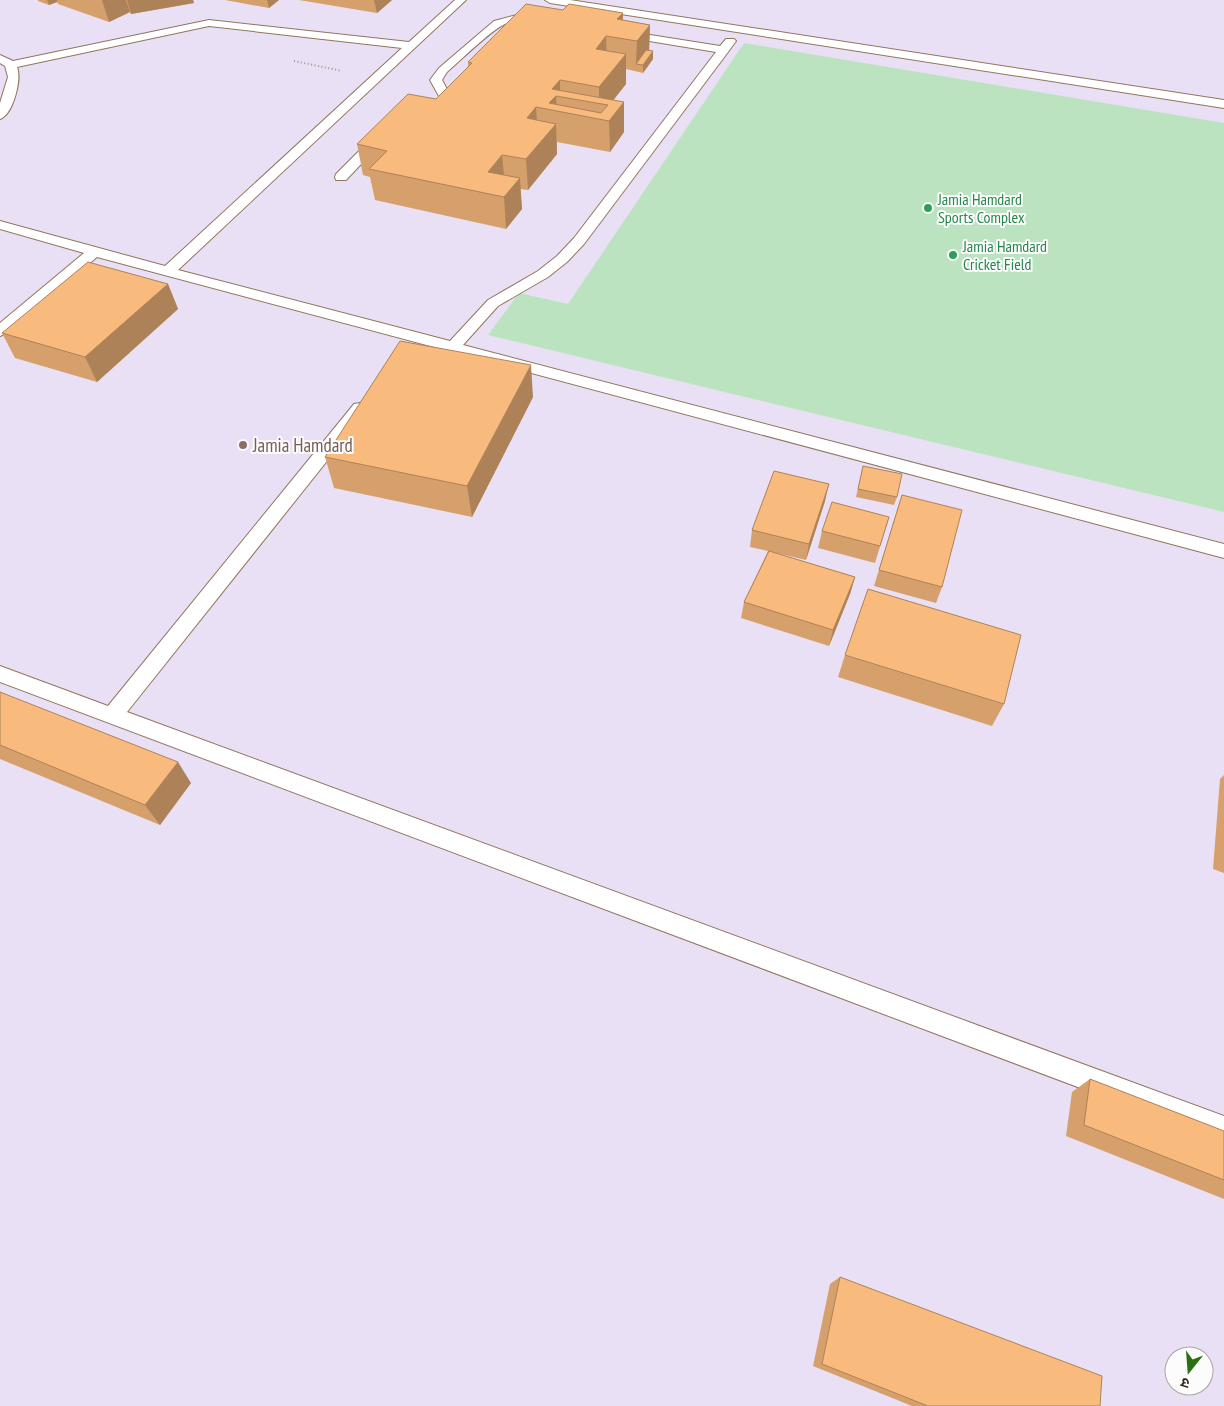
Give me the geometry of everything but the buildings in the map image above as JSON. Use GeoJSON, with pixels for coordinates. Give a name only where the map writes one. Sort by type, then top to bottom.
{"type":"FeatureCollection","features":[{"type":"Feature","properties":{"kind":"lane"},"geometry":{"type":"LineString","coordinates":[[168,271],[461,0]]}},
{"type":"Feature","properties":{"kind":"lane"},"geometry":{"type":"LineString","coordinates":[[550,0],[1224,104]]}},
{"type":"Feature","properties":{"kind":"lane"},"geometry":{"type":"LineString","coordinates":[[424,120],[437,112],[446,98],[436,80],[442,70],[498,23],[506,19],[516,18],[545,21]]}},
{"type":"Feature","properties":{"kind":"lane"},"geometry":{"type":"LineString","coordinates":[[0,115],[12,87],[13,75],[5,61],[209,23],[411,46]]}},
{"type":"Feature","properties":{"kind":"lane"},"geometry":{"type":"LineString","coordinates":[[454,346],[494,303],[543,274],[562,259],[579,241],[739,29]]}},
{"type":"Feature","properties":{"kind":"lane"},"geometry":{"type":"LineString","coordinates":[[611,32],[724,50]]}},
{"type":"Feature","properties":{"kind":"lane"},"geometry":{"type":"LineString","coordinates":[[341,177],[375,141],[385,134]]}},
{"type":"Feature","properties":{"kind":"lane"},"geometry":{"type":"LineString","coordinates":[[0,225],[416,338],[454,346],[1224,551]]}},
{"type":"Feature","properties":{"kind":"lane"},"geometry":{"type":"LineString","coordinates":[[0,331],[94,252]]}},
{"type":"Feature","properties":{"kind":"lane"},"geometry":{"type":"LineString","coordinates":[[404,353],[416,338]]}},
{"type":"Feature","properties":{"kind":"lane"},"geometry":{"type":"LineString","coordinates":[[112,716],[373,392]]}},
{"type":"Feature","properties":{"kind":"lane"},"geometry":{"type":"LineString","coordinates":[[0,674],[1224,1129]]}},
{"type":"Feature","properties":{"kind":"path"},"geometry":{"type":"LineString","coordinates":[[285,60],[377,78]]}},
{"type":"Feature","properties":{"kind":"shaded area"},"geometry":{"type":"Polygon","coordinates":[[[0,0],[1224,0],[1224,1406],[0,1406],[0,0]]]}},
{"type":"Feature","properties":{"kind":"green space","name":"Jamia Hamdard Sports Complex"},"geometry":{"type":"Polygon","coordinates":[[[744,43],[1224,123],[1224,512],[488,335],[519,293],[568,304],[744,43]]]}},
{"type":"Feature","properties":{"kind":"place","name":"Jamia Hamdard Sports Complex"},"geometry":{"type":"Point","coordinates":[928,208]}},
{"type":"Feature","properties":{"kind":"place","name":"Jamia Hamdard Cricket Field"},"geometry":{"type":"Point","coordinates":[953,255]}},
{"type":"Feature","properties":{"kind":"place","name":"Jamia Hamdard"},"geometry":{"type":"Point","coordinates":[243,445]}}]}
